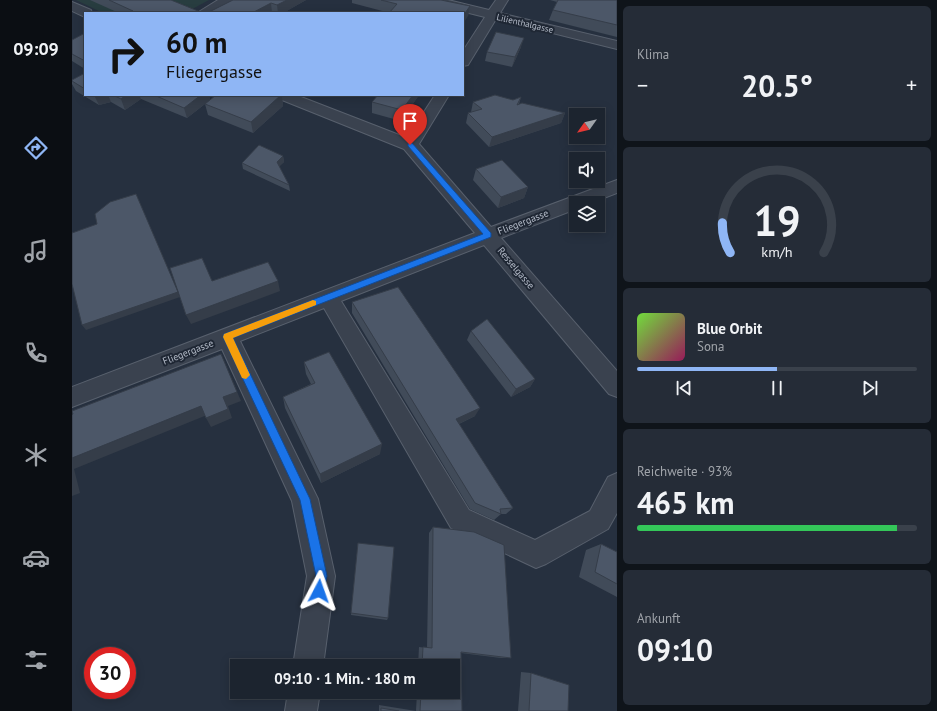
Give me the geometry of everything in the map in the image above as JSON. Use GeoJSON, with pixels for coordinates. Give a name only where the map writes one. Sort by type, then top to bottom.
{"type":"FeatureCollection","features":[{"type":"Feature","properties":{"kind":"street"},"geometry":{"type":"LineString","coordinates":[[205,12],[227,0]]}},
{"type":"Feature","properties":{"kind":"street","name":"Lilienthalgasse"},"geometry":{"type":"LineString","coordinates":[[432,0],[617,45]]}},
{"type":"Feature","properties":{"kind":"street"},"geometry":{"type":"LineString","coordinates":[[464,60],[502,0]]}},
{"type":"Feature","properties":{"kind":"street"},"geometry":{"type":"LineString","coordinates":[[72,6],[84,12]]}},
{"type":"Feature","properties":{"kind":"street","name":"Resselgasse"},"geometry":{"type":"LineString","coordinates":[[285,96],[410,145],[489,235],[617,387]]}},
{"type":"Feature","properties":{"kind":"street"},"geometry":{"type":"LineString","coordinates":[[410,145],[441,96]]}},
{"type":"Feature","properties":{"kind":"street","name":"Fliegergasse"},"geometry":{"type":"LineString","coordinates":[[72,397],[617,186]]}},
{"type":"Feature","properties":{"kind":"street"},"geometry":{"type":"LineString","coordinates":[[328,297],[460,519],[536,554],[599,520],[617,486]]}},
{"type":"Feature","properties":{"kind":"street"},"geometry":{"type":"LineString","coordinates":[[227,337],[305,499],[321,576],[309,659]]}},
{"type":"Feature","properties":{"kind":"street"},"geometry":{"type":"LineString","coordinates":[[301,711],[303,699]]}},
{"type":"Feature","properties":{"kind":"green space"},"geometry":{"type":"Polygon","coordinates":[[[76,0],[209,0],[187,12],[101,12],[76,0]]]}},
{"type":"Feature","properties":{"kind":"building"},"geometry":{"type":"Polygon","coordinates":[[[109,0],[171,0],[201,12],[130,12],[133,11],[109,0]]]}},
{"type":"Feature","properties":{"kind":"building"},"geometry":{"type":"Polygon","coordinates":[[[233,0],[287,0],[277,5],[271,3],[254,12],[209,12],[233,0]]]}},
{"type":"Feature","properties":{"kind":"building"},"geometry":{"type":"Polygon","coordinates":[[[381,0],[441,0],[470,6],[464,15],[464,12],[390,12],[397,4],[381,0]]]}},
{"type":"Feature","properties":{"kind":"building"},"geometry":{"type":"Polygon","coordinates":[[[558,0],[617,0],[617,25],[553,10],[558,0]]]}},
{"type":"Feature","properties":{"kind":"building"},"geometry":{"type":"Polygon","coordinates":[[[496,32],[524,38],[515,57],[487,52],[496,32]]]}},
{"type":"Feature","properties":{"kind":"building"},"geometry":{"type":"Polygon","coordinates":[[[84,34],[84,60],[72,54],[72,40],[84,34]]]}},
{"type":"Feature","properties":{"kind":"building"},"geometry":{"type":"Polygon","coordinates":[[[84,74],[84,88],[72,81],[84,74]]]}},
{"type":"Feature","properties":{"kind":"building"},"geometry":{"type":"Polygon","coordinates":[[[495,95],[513,100],[521,97],[517,105],[522,103],[565,113],[492,137],[468,113],[482,109],[473,102],[495,95]]]}},
{"type":"Feature","properties":{"kind":"building"},"geometry":{"type":"Polygon","coordinates":[[[115,96],[125,96],[121,99],[115,96]]]}},
{"type":"Feature","properties":{"kind":"building"},"geometry":{"type":"Polygon","coordinates":[[[156,96],[200,96],[184,108],[156,96]]]}},
{"type":"Feature","properties":{"kind":"building"},"geometry":{"type":"Polygon","coordinates":[[[215,96],[280,96],[251,122],[205,104],[215,96]]]}},
{"type":"Feature","properties":{"kind":"building"},"geometry":{"type":"Polygon","coordinates":[[[377,96],[412,96],[402,110],[372,102],[377,96]]]}},
{"type":"Feature","properties":{"kind":"building"},"geometry":{"type":"Polygon","coordinates":[[[259,145],[283,156],[277,162],[289,185],[242,163],[259,145]]]}},
{"type":"Feature","properties":{"kind":"building"},"geometry":{"type":"Polygon","coordinates":[[[502,160],[528,187],[501,197],[476,169],[502,160]]]}},
{"type":"Feature","properties":{"kind":"building"},"geometry":{"type":"Polygon","coordinates":[[[136,194],[178,292],[82,325],[72,284],[72,233],[97,224],[95,214],[110,202],[136,194]]]}},
{"type":"Feature","properties":{"kind":"building"},"geometry":{"type":"Polygon","coordinates":[[[202,258],[212,281],[268,262],[278,281],[186,315],[170,268],[202,258]]]}},
{"type":"Feature","properties":{"kind":"building"},"geometry":{"type":"Polygon","coordinates":[[[398,287],[480,408],[456,419],[513,508],[500,509],[501,514],[475,503],[352,302],[398,287]]]}},
{"type":"Feature","properties":{"kind":"building"},"geometry":{"type":"Polygon","coordinates":[[[487,319],[535,379],[516,389],[471,331],[487,319]]]}},
{"type":"Feature","properties":{"kind":"building"},"geometry":{"type":"Polygon","coordinates":[[[329,352],[382,444],[320,474],[283,397],[315,383],[304,362],[329,352]]]}},
{"type":"Feature","properties":{"kind":"building"},"geometry":{"type":"Polygon","coordinates":[[[221,354],[237,392],[223,397],[228,409],[206,418],[201,406],[72,458],[72,411],[221,354]]]}},
{"type":"Feature","properties":{"kind":"building"},"geometry":{"type":"Polygon","coordinates":[[[433,527],[474,532],[504,545],[511,658],[461,652],[462,711],[420,711],[421,699],[460,699],[460,659],[422,659],[423,647],[432,648],[433,527]]]}},
{"type":"Feature","properties":{"kind":"building"},"geometry":{"type":"Polygon","coordinates":[[[358,543],[394,547],[388,618],[351,613],[358,543]]]}},
{"type":"Feature","properties":{"kind":"building"},"geometry":{"type":"Polygon","coordinates":[[[601,544],[617,552],[617,584],[595,572],[601,544]]]}},
{"type":"Feature","properties":{"kind":"building"},"geometry":{"type":"Polygon","coordinates":[[[531,673],[569,685],[568,711],[529,711],[531,673]]]}},
{"type":"Feature","properties":{"kind":"building"},"geometry":{"type":"Polygon","coordinates":[[[381,708],[399,711],[381,711],[381,708]]]}},
{"type":"Feature","properties":{"kind":"slow traffic"},"geometry":{"type":"LineString","coordinates":[[246,375],[227,337],[313,303]]}},
{"type":"Feature","properties":{"kind":"route"},"geometry":{"type":"LineString","coordinates":[[319,591],[321,576],[305,499],[227,337],[489,235],[410,145]]}}]}
